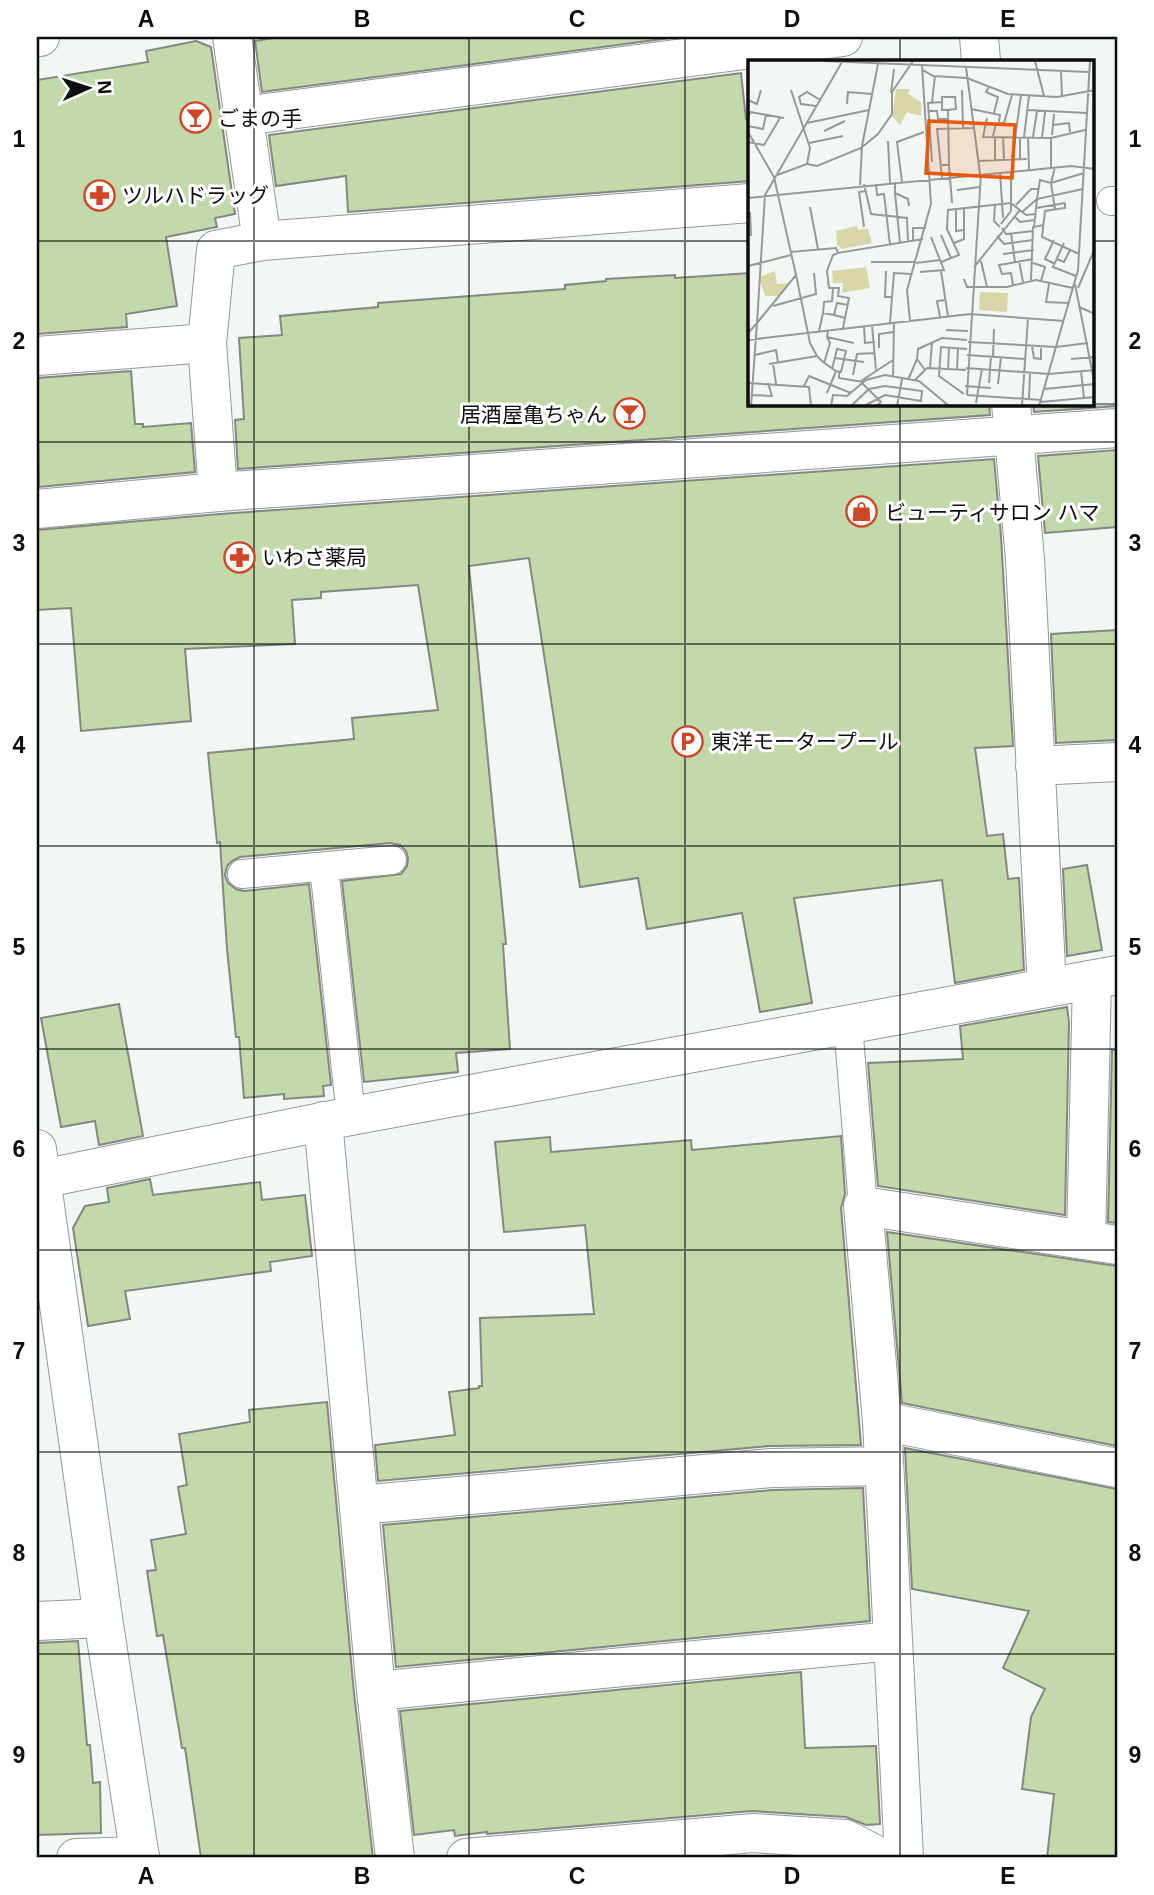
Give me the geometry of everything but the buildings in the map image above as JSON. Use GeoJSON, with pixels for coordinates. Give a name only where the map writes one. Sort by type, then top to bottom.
{"type":"FeatureCollection","features":[{"type":"Feature","properties":{"kind":"street"},"geometry":{"type":"LineString","coordinates":[[232,37],[262,241]]}},
{"type":"Feature","properties":{"kind":"street"},"geometry":{"type":"LineString","coordinates":[[244,117],[843,37]]}},
{"type":"Feature","properties":{"kind":"street"},"geometry":{"type":"LineString","coordinates":[[979,37],[981,60]]}},
{"type":"Feature","properties":{"kind":"street"},"geometry":{"type":"LineString","coordinates":[[218,492],[207,343],[216,250],[262,241],[748,203]]}},
{"type":"Feature","properties":{"kind":"street"},"geometry":{"type":"LineString","coordinates":[[37,356],[207,343]]}},
{"type":"Feature","properties":{"kind":"street"},"geometry":{"type":"LineString","coordinates":[[1012,420],[1025,559],[1047,988]]}},
{"type":"Feature","properties":{"kind":"street"},"geometry":{"type":"LineString","coordinates":[[37,509],[1012,420],[1117,428]]}},
{"type":"Feature","properties":{"kind":"street"},"geometry":{"type":"LineString","coordinates":[[1035,766],[1117,762]]}},
{"type":"Feature","properties":{"kind":"street"},"geometry":{"type":"LineString","coordinates":[[76,1858],[140,1857],[40,1188],[337,1118],[1105,978],[1101,1242],[863,1206],[882,1420],[904,1858]]}},
{"type":"Feature","properties":{"kind":"street"},"geometry":{"type":"LineString","coordinates":[[337,1118],[359,1505],[395,1858]]}},
{"type":"Feature","properties":{"kind":"street"},"geometry":{"type":"LineString","coordinates":[[882,1420],[1117,1468]]}},
{"type":"Feature","properties":{"kind":"street"},"geometry":{"type":"LineString","coordinates":[[359,1505],[771,1468],[884,1466]]}},
{"type":"Feature","properties":{"kind":"street"},"geometry":{"type":"LineString","coordinates":[[37,1621],[103,1618]]}},
{"type":"Feature","properties":{"kind":"street"},"geometry":{"type":"LineString","coordinates":[[376,1691],[892,1641]]}},
{"type":"Feature","properties":{"kind":"street"},"geometry":{"type":"LineString","coordinates":[[466,1858],[753,1833],[845,1839],[882,1858]]}},
{"type":"Feature","properties":{"kind":"lane"},"geometry":{"type":"LineString","coordinates":[[242,874],[392,860]]}},
{"type":"Feature","properties":{"kind":"lane"},"geometry":{"type":"LineString","coordinates":[[324,867],[337,1118]]}},
{"type":"Feature","properties":{"kind":"lane"},"geometry":{"type":"LineString","coordinates":[[848,1025],[863,1206]]}},
{"type":"Feature","properties":{"kind":"place","name":"ごまの手"},"geometry":{"type":"Point","coordinates":[195,118]}},
{"type":"Feature","properties":{"kind":"place","name":"ツルハドラッグ"},"geometry":{"type":"Point","coordinates":[99,195]}},
{"type":"Feature","properties":{"kind":"place","name":"居酒屋亀ちゃん"},"geometry":{"type":"Point","coordinates":[630,414]}},
{"type":"Feature","properties":{"kind":"place","name":"ビューティサロン ハマ"},"geometry":{"type":"Point","coordinates":[862,512]}},
{"type":"Feature","properties":{"kind":"place","name":"いわさ薬局"},"geometry":{"type":"Point","coordinates":[239,557]}},
{"type":"Feature","properties":{"kind":"place","name":"東洋モータープール"},"geometry":{"type":"Point","coordinates":[688,741]}}]}
